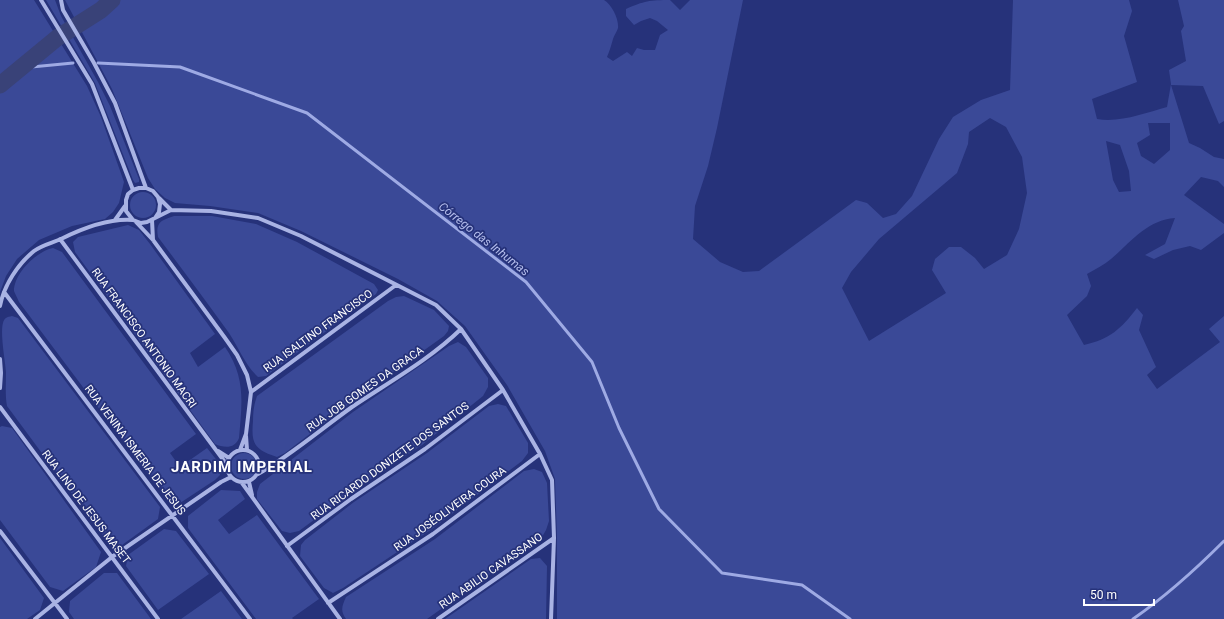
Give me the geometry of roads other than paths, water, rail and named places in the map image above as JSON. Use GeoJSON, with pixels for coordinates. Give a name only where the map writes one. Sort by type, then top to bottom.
{"type":"FeatureCollection","features":[{"type":"Feature","properties":{"kind":"street"},"geometry":{"type":"LineString","coordinates":[[41,0],[92,84],[133,190]]}},
{"type":"Feature","properties":{"kind":"street"},"geometry":{"type":"LineString","coordinates":[[61,0],[65,14],[94,63],[115,103],[146,188]]}},
{"type":"Feature","properties":{"kind":"street"},"geometry":{"type":"LineString","coordinates":[[115,220],[125,206],[128,194],[139,188],[146,188],[153,191],[171,210]]}},
{"type":"Feature","properties":{"kind":"street"},"geometry":{"type":"LineString","coordinates":[[153,240],[153,219],[159,212],[160,204],[158,197]]}},
{"type":"Feature","properties":{"kind":"street"},"geometry":{"type":"LineString","coordinates":[[125,206],[129,216],[153,240],[237,355],[247,375],[251,392],[246,434],[247,450]]}},
{"type":"Feature","properties":{"kind":"street"},"geometry":{"type":"LineString","coordinates":[[0,306],[4,292],[11,278],[23,261],[35,250],[75,232],[115,220],[141,223],[171,210],[211,211],[258,218],[301,236],[436,304],[461,329],[503,390],[540,454],[552,480],[554,538],[552,619]]}},
{"type":"Feature","properties":{"kind":"street","name":"RUA FRANCISCO ANTONIO MACRI"},"geometry":{"type":"LineString","coordinates":[[60,239],[227,464]]}},
{"type":"Feature","properties":{"kind":"street","name":"RUA ISALTINO FRANCISCO"},"geometry":{"type":"LineString","coordinates":[[251,392],[396,285]]}},
{"type":"Feature","properties":{"kind":"street","name":"RUA VENINA ISMERIA DE JESUS"},"geometry":{"type":"LineString","coordinates":[[4,292],[250,619]]}},
{"type":"Feature","properties":{"kind":"street","name":"RUA JOB GOMES DA GRACA"},"geometry":{"type":"LineString","coordinates":[[258,474],[278,463],[351,408],[447,343],[461,329]]}},
{"type":"Feature","properties":{"kind":"street"},"geometry":{"type":"LineString","coordinates":[[0,359],[0,388]]}},
{"type":"Feature","properties":{"kind":"street","name":"RUA RICARDO DONIZETE DOS SANTOS"},"geometry":{"type":"LineString","coordinates":[[287,546],[351,499],[425,449],[503,390]]}},
{"type":"Feature","properties":{"kind":"street","name":"RUA LINO DE JESUS MASET"},"geometry":{"type":"LineString","coordinates":[[0,406],[158,619]]}},
{"type":"Feature","properties":{"kind":"street"},"geometry":{"type":"LineString","coordinates":[[240,450],[246,434]]}},
{"type":"Feature","properties":{"kind":"street","name":"RUA FRANCISCO ANTONIO MACRI"},"geometry":{"type":"LineString","coordinates":[[214,448],[229,458]]}},
{"type":"Feature","properties":{"kind":"street"},"geometry":{"type":"LineString","coordinates":[[240,450],[247,450],[256,456],[260,465],[258,474],[254,479],[242,483],[234,480],[230,475],[227,464],[232,454],[240,450]]}},
{"type":"Feature","properties":{"kind":"street","name":"RUA JOSÉOLIVEIRA COURA"},"geometry":{"type":"LineString","coordinates":[[328,603],[434,534],[540,454]]}},
{"type":"Feature","properties":{"kind":"street"},"geometry":{"type":"LineString","coordinates":[[260,465],[278,463]]}},
{"type":"Feature","properties":{"kind":"street"},"geometry":{"type":"LineString","coordinates":[[35,619],[112,557],[230,475]]}},
{"type":"Feature","properties":{"kind":"street"},"geometry":{"type":"LineString","coordinates":[[248,482],[253,499]]}},
{"type":"Feature","properties":{"kind":"street"},"geometry":{"type":"LineString","coordinates":[[242,483],[340,619]]}},
{"type":"Feature","properties":{"kind":"street"},"geometry":{"type":"LineString","coordinates":[[0,531],[67,619]]}},
{"type":"Feature","properties":{"kind":"street","name":"RUA ABILIO CAVASSANO"},"geometry":{"type":"LineString","coordinates":[[438,619],[554,538]]}},
{"type":"Feature","properties":{"kind":"waterway"},"geometry":{"type":"LineString","coordinates":[[0,85],[57,38],[101,10],[112,0]]}},
{"type":"Feature","properties":{"kind":"waterway","name":"Córrego das Inhumas"},"geometry":{"type":"LineString","coordinates":[[21,68],[73,63]]}},
{"type":"Feature","properties":{"kind":"waterway","name":"Córrego das Inhumas"},"geometry":{"type":"LineString","coordinates":[[98,63],[180,67],[307,113],[526,282],[592,362],[619,428],[659,509],[722,573],[802,585],[850,619]]}},
{"type":"Feature","properties":{"kind":"waterway"},"geometry":{"type":"LineString","coordinates":[[1133,619],[1180,582],[1224,541]]}},
{"type":"Feature","properties":{"kind":"district","name":"JARDIM IMPERIAL"},"geometry":{"type":"Point","coordinates":[242,467]}}]}
